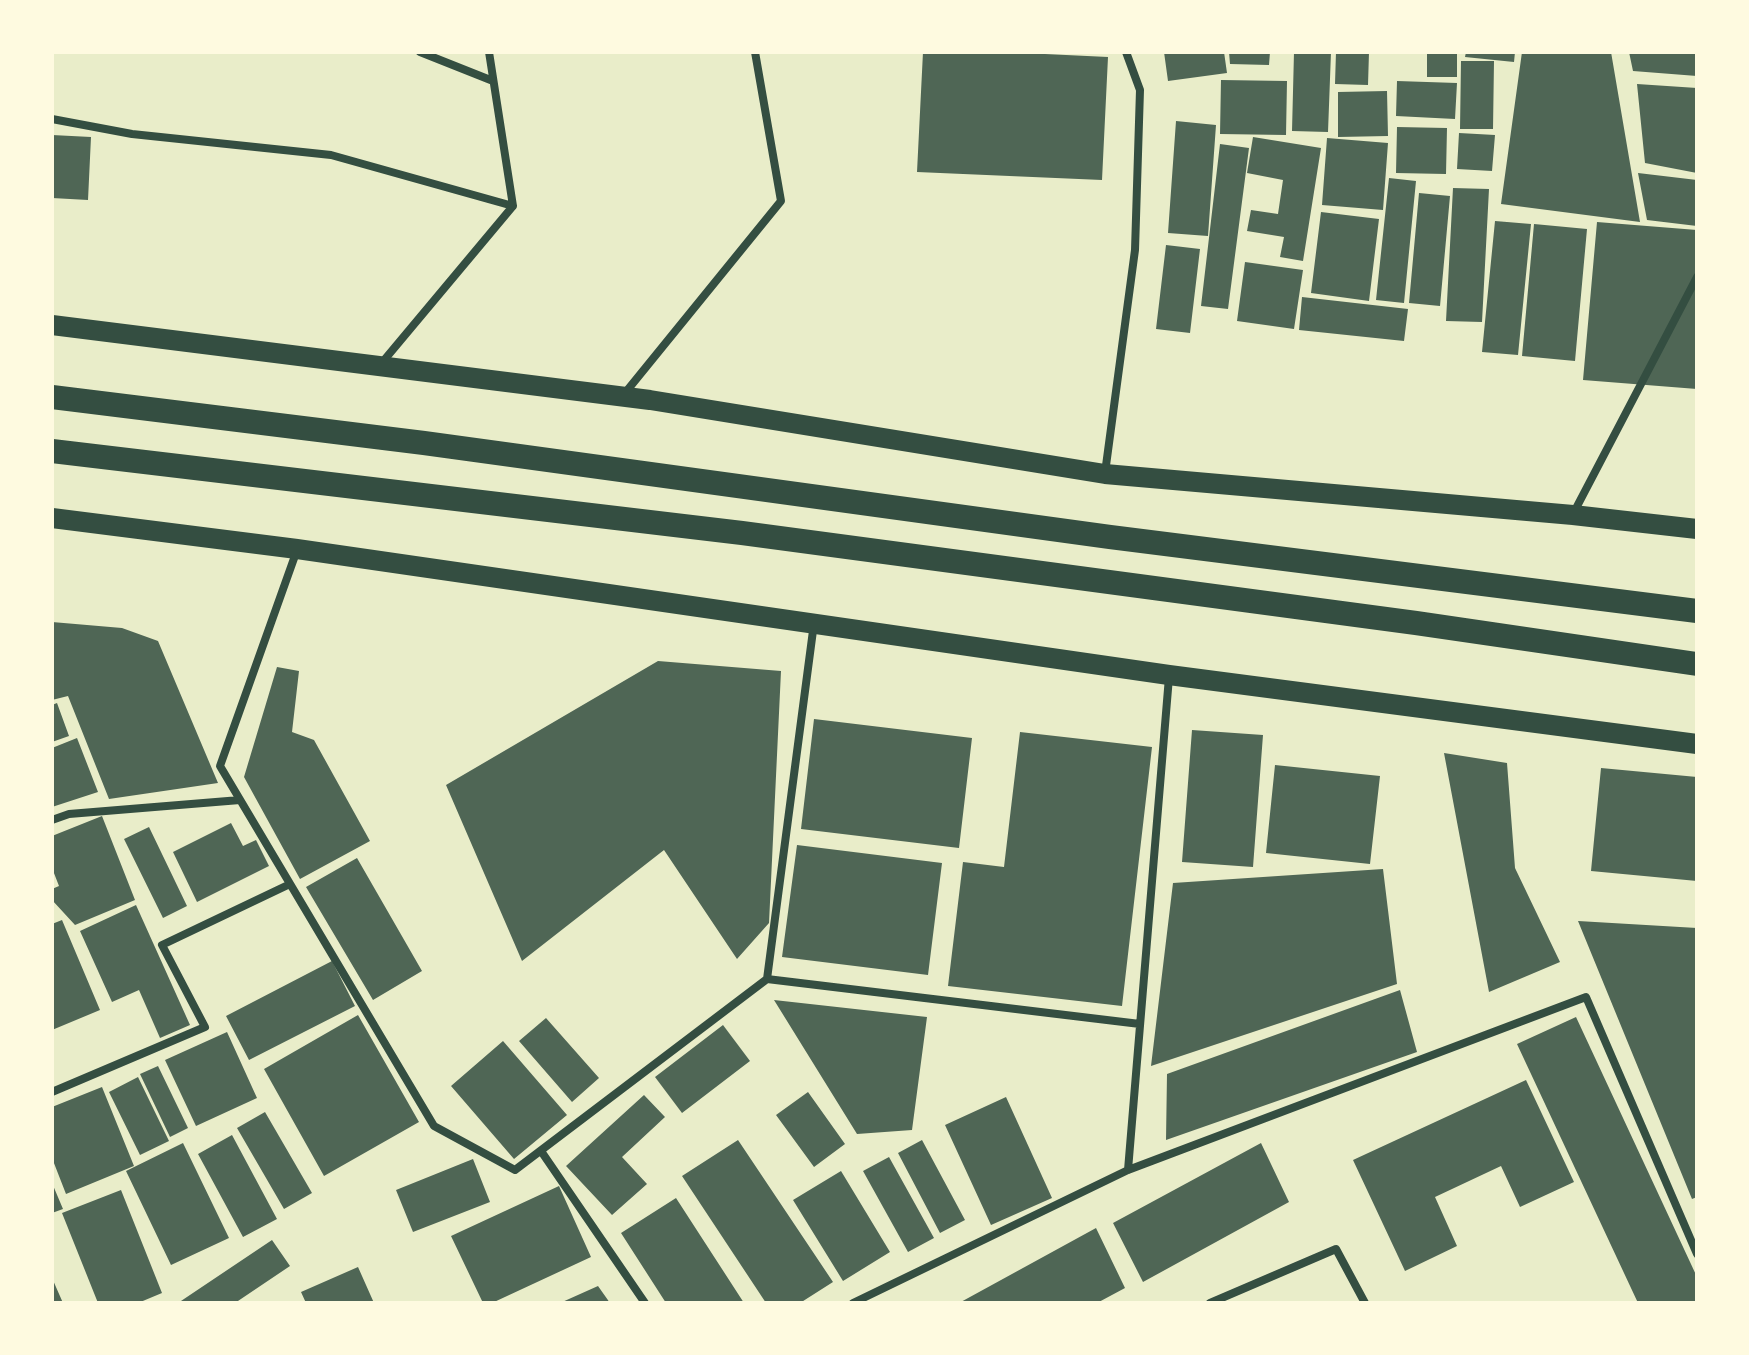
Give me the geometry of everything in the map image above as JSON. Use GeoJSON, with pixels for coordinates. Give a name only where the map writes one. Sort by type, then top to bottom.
{"type":"FeatureCollection","features":[{"type":"Feature","properties":{"kind":"highway"},"geometry":{"type":"LineString","coordinates":[[52,397],[439,445],[1094,535],[1697,611]]}},
{"type":"Feature","properties":{"kind":"highway"},"geometry":{"type":"LineString","coordinates":[[52,451],[742,533],[1697,664]]}},
{"type":"Feature","properties":{"kind":"main road"},"geometry":{"type":"LineString","coordinates":[[52,325],[622,397],[1105,474],[1573,515],[1697,529]]}},
{"type":"Feature","properties":{"kind":"main road"},"geometry":{"type":"LineString","coordinates":[[52,518],[297,549],[1169,675],[1697,744]]}},
{"type":"Feature","properties":{"kind":"street"},"geometry":{"type":"LineString","coordinates":[[420,52],[493,81]]}},
{"type":"Feature","properties":{"kind":"street"},"geometry":{"type":"LineString","coordinates":[[378,368],[513,206],[489,52]]}},
{"type":"Feature","properties":{"kind":"street"},"geometry":{"type":"LineString","coordinates":[[622,397],[781,201],[755,52]]}},
{"type":"Feature","properties":{"kind":"street"},"geometry":{"type":"LineString","coordinates":[[1105,474],[1135,250],[1140,90],[1126,52]]}},
{"type":"Feature","properties":{"kind":"street"},"geometry":{"type":"LineString","coordinates":[[52,119],[132,134],[331,155],[513,206]]}},
{"type":"Feature","properties":{"kind":"street"},"geometry":{"type":"LineString","coordinates":[[1573,515],[1697,277]]}},
{"type":"Feature","properties":{"kind":"street"},"geometry":{"type":"LineString","coordinates":[[297,549],[220,766],[434,1126],[515,1170],[767,979],[1140,1024]]}},
{"type":"Feature","properties":{"kind":"street"},"geometry":{"type":"LineString","coordinates":[[767,979],[814,622]]}},
{"type":"Feature","properties":{"kind":"street"},"geometry":{"type":"LineString","coordinates":[[1128,1170],[1169,675]]}},
{"type":"Feature","properties":{"kind":"street"},"geometry":{"type":"LineString","coordinates":[[52,820],[69,814],[240,800]]}},
{"type":"Feature","properties":{"kind":"street"},"geometry":{"type":"LineString","coordinates":[[52,1092],[205,1027],[162,945],[290,884]]}},
{"type":"Feature","properties":{"kind":"street"},"geometry":{"type":"LineString","coordinates":[[853,1303],[1128,1170],[1586,997],[1697,1254]]}},
{"type":"Feature","properties":{"kind":"street"},"geometry":{"type":"LineString","coordinates":[[541,1151],[645,1303]]}},
{"type":"Feature","properties":{"kind":"street"},"geometry":{"type":"LineString","coordinates":[[1210,1303],[1336,1249],[1365,1303]]}},
{"type":"Feature","properties":{"kind":"building"},"geometry":{"type":"Polygon","coordinates":[[[923,52],[1108,57],[1102,180],[917,172],[923,52]]]}},
{"type":"Feature","properties":{"kind":"building"},"geometry":{"type":"Polygon","coordinates":[[[1164,52],[1224,52],[1227,73],[1168,81],[1164,52]]]}},
{"type":"Feature","properties":{"kind":"building"},"geometry":{"type":"Polygon","coordinates":[[[1229,52],[1270,52],[1269,65],[1230,64],[1229,52]]]}},
{"type":"Feature","properties":{"kind":"building"},"geometry":{"type":"Polygon","coordinates":[[[1294,52],[1331,52],[1328,132],[1292,131],[1294,52]]]}},
{"type":"Feature","properties":{"kind":"building"},"geometry":{"type":"Polygon","coordinates":[[[1336,52],[1369,52],[1368,85],[1335,84],[1336,52]]]}},
{"type":"Feature","properties":{"kind":"building"},"geometry":{"type":"Polygon","coordinates":[[[1427,52],[1457,52],[1457,77],[1427,77],[1427,52]]]}},
{"type":"Feature","properties":{"kind":"building"},"geometry":{"type":"Polygon","coordinates":[[[1466,52],[1515,52],[1514,62],[1465,57],[1466,52]]]}},
{"type":"Feature","properties":{"kind":"building"},"geometry":{"type":"Polygon","coordinates":[[[1522,52],[1611,52],[1640,222],[1501,204],[1522,52]]]}},
{"type":"Feature","properties":{"kind":"building"},"geometry":{"type":"Polygon","coordinates":[[[1629,52],[1697,52],[1697,76],[1633,71],[1629,52]]]}},
{"type":"Feature","properties":{"kind":"building"},"geometry":{"type":"Polygon","coordinates":[[[1461,61],[1494,61],[1493,129],[1460,129],[1461,61]]]}},
{"type":"Feature","properties":{"kind":"building"},"geometry":{"type":"Polygon","coordinates":[[[1221,80],[1287,81],[1286,135],[1220,134],[1221,80]]]}},
{"type":"Feature","properties":{"kind":"building"},"geometry":{"type":"Polygon","coordinates":[[[1397,81],[1457,83],[1455,119],[1396,116],[1397,81]]]}},
{"type":"Feature","properties":{"kind":"building"},"geometry":{"type":"Polygon","coordinates":[[[1637,84],[1697,88],[1697,173],[1645,163],[1637,84]]]}},
{"type":"Feature","properties":{"kind":"building"},"geometry":{"type":"Polygon","coordinates":[[[1387,91],[1388,136],[1338,137],[1338,92],[1387,91]]]}},
{"type":"Feature","properties":{"kind":"building"},"geometry":{"type":"Polygon","coordinates":[[[1176,121],[1216,125],[1208,236],[1168,233],[1176,121]]]}},
{"type":"Feature","properties":{"kind":"building"},"geometry":{"type":"Polygon","coordinates":[[[1397,127],[1447,128],[1446,174],[1396,173],[1397,127]]]}},
{"type":"Feature","properties":{"kind":"building"},"geometry":{"type":"Polygon","coordinates":[[[1459,133],[1495,135],[1492,171],[1457,169],[1459,133]]]}},
{"type":"Feature","properties":{"kind":"building"},"geometry":{"type":"Polygon","coordinates":[[[52,135],[91,137],[88,200],[52,198],[52,135]]]}},
{"type":"Feature","properties":{"kind":"building"},"geometry":{"type":"Polygon","coordinates":[[[1253,137],[1321,148],[1303,261],[1280,257],[1284,237],[1247,231],[1251,210],[1278,214],[1283,180],[1247,173],[1253,137]]]}},
{"type":"Feature","properties":{"kind":"building"},"geometry":{"type":"Polygon","coordinates":[[[1327,138],[1388,143],[1383,210],[1322,205],[1327,138]]]}},
{"type":"Feature","properties":{"kind":"building"},"geometry":{"type":"Polygon","coordinates":[[[1220,144],[1249,148],[1228,309],[1201,306],[1220,144]]]}},
{"type":"Feature","properties":{"kind":"building"},"geometry":{"type":"Polygon","coordinates":[[[1638,173],[1697,180],[1697,226],[1647,220],[1638,173]]]}},
{"type":"Feature","properties":{"kind":"building"},"geometry":{"type":"Polygon","coordinates":[[[1389,178],[1416,181],[1404,303],[1376,300],[1389,178]]]}},
{"type":"Feature","properties":{"kind":"building"},"geometry":{"type":"Polygon","coordinates":[[[1453,188],[1489,189],[1482,322],[1446,321],[1453,188]]]}},
{"type":"Feature","properties":{"kind":"building"},"geometry":{"type":"Polygon","coordinates":[[[1419,193],[1450,196],[1440,306],[1409,303],[1419,193]]]}},
{"type":"Feature","properties":{"kind":"building"},"geometry":{"type":"Polygon","coordinates":[[[1321,212],[1379,219],[1369,301],[1311,293],[1321,212]]]}},
{"type":"Feature","properties":{"kind":"building"},"geometry":{"type":"Polygon","coordinates":[[[1495,221],[1531,224],[1518,355],[1482,352],[1495,221]]]}},
{"type":"Feature","properties":{"kind":"building"},"geometry":{"type":"Polygon","coordinates":[[[1597,222],[1697,230],[1697,389],[1583,380],[1597,222]]]}},
{"type":"Feature","properties":{"kind":"building"},"geometry":{"type":"Polygon","coordinates":[[[1534,224],[1587,229],[1575,361],[1522,356],[1534,224]]]}},
{"type":"Feature","properties":{"kind":"building"},"geometry":{"type":"Polygon","coordinates":[[[1166,245],[1200,249],[1190,333],[1156,329],[1166,245]]]}},
{"type":"Feature","properties":{"kind":"building"},"geometry":{"type":"Polygon","coordinates":[[[1245,262],[1303,270],[1294,329],[1237,321],[1245,262]]]}},
{"type":"Feature","properties":{"kind":"building"},"geometry":{"type":"Polygon","coordinates":[[[1302,297],[1408,309],[1404,341],[1299,330],[1302,297]]]}},
{"type":"Feature","properties":{"kind":"building"},"geometry":{"type":"Polygon","coordinates":[[[52,622],[122,628],[158,641],[218,783],[109,799],[68,696],[52,700],[52,622]]]}},
{"type":"Feature","properties":{"kind":"building"},"geometry":{"type":"Polygon","coordinates":[[[658,661],[781,671],[769,923],[737,959],[664,850],[522,961],[446,785],[658,661]]]}},
{"type":"Feature","properties":{"kind":"building"},"geometry":{"type":"Polygon","coordinates":[[[277,667],[299,671],[292,732],[314,740],[370,841],[300,879],[244,777],[277,667]]]}},
{"type":"Feature","properties":{"kind":"building"},"geometry":{"type":"Polygon","coordinates":[[[57,703],[69,736],[52,742],[52,705],[57,703]]]}},
{"type":"Feature","properties":{"kind":"building"},"geometry":{"type":"Polygon","coordinates":[[[814,719],[972,738],[959,848],[801,829],[814,719]]]}},
{"type":"Feature","properties":{"kind":"building"},"geometry":{"type":"Polygon","coordinates":[[[1192,730],[1263,735],[1253,867],[1182,862],[1192,730]]]}},
{"type":"Feature","properties":{"kind":"building"},"geometry":{"type":"Polygon","coordinates":[[[1020,732],[1152,747],[1122,1006],[948,986],[963,862],[1004,867],[1020,732]]]}},
{"type":"Feature","properties":{"kind":"building"},"geometry":{"type":"Polygon","coordinates":[[[77,738],[98,792],[52,807],[52,748],[77,738]]]}},
{"type":"Feature","properties":{"kind":"building"},"geometry":{"type":"Polygon","coordinates":[[[1444,753],[1507,763],[1515,868],[1560,962],[1489,992],[1444,753]]]}},
{"type":"Feature","properties":{"kind":"building"},"geometry":{"type":"Polygon","coordinates":[[[1275,765],[1380,776],[1370,864],[1266,853],[1275,765]]]}},
{"type":"Feature","properties":{"kind":"building"},"geometry":{"type":"Polygon","coordinates":[[[1601,768],[1697,777],[1697,881],[1591,871],[1601,768]]]}},
{"type":"Feature","properties":{"kind":"building"},"geometry":{"type":"Polygon","coordinates":[[[102,816],[135,900],[75,925],[52,900],[52,889],[59,886],[52,868],[52,836],[102,816]]]}},
{"type":"Feature","properties":{"kind":"building"},"geometry":{"type":"Polygon","coordinates":[[[231,823],[243,846],[256,840],[269,866],[197,902],[173,852],[231,823]]]}},
{"type":"Feature","properties":{"kind":"building"},"geometry":{"type":"Polygon","coordinates":[[[149,827],[187,906],[163,918],[124,839],[149,827]]]}},
{"type":"Feature","properties":{"kind":"building"},"geometry":{"type":"Polygon","coordinates":[[[797,845],[942,863],[928,975],[782,957],[797,845]]]}},
{"type":"Feature","properties":{"kind":"building"},"geometry":{"type":"Polygon","coordinates":[[[357,858],[422,971],[373,1000],[306,887],[357,858]]]}},
{"type":"Feature","properties":{"kind":"building"},"geometry":{"type":"Polygon","coordinates":[[[1383,869],[1397,984],[1151,1066],[1173,883],[1383,869]]]}},
{"type":"Feature","properties":{"kind":"building"},"geometry":{"type":"Polygon","coordinates":[[[136,905],[190,1025],[160,1038],[139,990],[112,1002],[80,931],[136,905]]]}},
{"type":"Feature","properties":{"kind":"building"},"geometry":{"type":"Polygon","coordinates":[[[62,920],[100,1010],[52,1030],[52,924],[62,920]]]}},
{"type":"Feature","properties":{"kind":"building"},"geometry":{"type":"Polygon","coordinates":[[[1578,921],[1697,928],[1697,1197],[1692,1199],[1578,921]]]}},
{"type":"Feature","properties":{"kind":"building"},"geometry":{"type":"Polygon","coordinates":[[[332,961],[355,1006],[249,1060],[226,1016],[332,961]]]}},
{"type":"Feature","properties":{"kind":"building"},"geometry":{"type":"Polygon","coordinates":[[[1400,990],[1417,1052],[1166,1140],[1167,1074],[1400,990]]]}},
{"type":"Feature","properties":{"kind":"building"},"geometry":{"type":"Polygon","coordinates":[[[774,1000],[927,1017],[912,1130],[857,1134],[774,1000]]]}},
{"type":"Feature","properties":{"kind":"building"},"geometry":{"type":"Polygon","coordinates":[[[358,1015],[419,1122],[324,1176],[264,1069],[358,1015]]]}},
{"type":"Feature","properties":{"kind":"building"},"geometry":{"type":"Polygon","coordinates":[[[1576,1017],[1697,1277],[1697,1303],[1638,1303],[1517,1044],[1576,1017]]]}},
{"type":"Feature","properties":{"kind":"building"},"geometry":{"type":"Polygon","coordinates":[[[546,1018],[599,1078],[572,1102],[519,1041],[546,1018]]]}},
{"type":"Feature","properties":{"kind":"building"},"geometry":{"type":"Polygon","coordinates":[[[723,1025],[750,1061],[682,1113],[655,1077],[723,1025]]]}},
{"type":"Feature","properties":{"kind":"building"},"geometry":{"type":"Polygon","coordinates":[[[227,1032],[257,1098],[196,1126],[165,1060],[227,1032]]]}},
{"type":"Feature","properties":{"kind":"building"},"geometry":{"type":"Polygon","coordinates":[[[503,1041],[567,1115],[514,1159],[451,1086],[503,1041]]]}},
{"type":"Feature","properties":{"kind":"building"},"geometry":{"type":"Polygon","coordinates":[[[158,1066],[188,1128],[170,1137],[140,1074],[158,1066]]]}},
{"type":"Feature","properties":{"kind":"building"},"geometry":{"type":"Polygon","coordinates":[[[138,1077],[169,1141],[140,1155],[109,1092],[138,1077]]]}},
{"type":"Feature","properties":{"kind":"building"},"geometry":{"type":"Polygon","coordinates":[[[1526,1080],[1574,1182],[1520,1207],[1501,1166],[1435,1197],[1457,1246],[1405,1271],[1353,1160],[1526,1080]]]}},
{"type":"Feature","properties":{"kind":"building"},"geometry":{"type":"Polygon","coordinates":[[[102,1087],[134,1166],[66,1194],[52,1158],[52,1107],[102,1087]]]}},
{"type":"Feature","properties":{"kind":"building"},"geometry":{"type":"Polygon","coordinates":[[[808,1092],[845,1144],[814,1167],[776,1115],[808,1092]]]}},
{"type":"Feature","properties":{"kind":"building"},"geometry":{"type":"Polygon","coordinates":[[[644,1095],[665,1117],[622,1157],[647,1184],[612,1215],[566,1166],[644,1095]]]}},
{"type":"Feature","properties":{"kind":"building"},"geometry":{"type":"Polygon","coordinates":[[[1006,1097],[1052,1198],[991,1225],[945,1125],[1006,1097]]]}},
{"type":"Feature","properties":{"kind":"building"},"geometry":{"type":"Polygon","coordinates":[[[265,1112],[312,1193],[284,1209],[237,1128],[265,1112]]]}},
{"type":"Feature","properties":{"kind":"building"},"geometry":{"type":"Polygon","coordinates":[[[232,1135],[277,1219],[243,1237],[198,1154],[232,1135]]]}},
{"type":"Feature","properties":{"kind":"building"},"geometry":{"type":"Polygon","coordinates":[[[738,1140],[833,1282],[800,1303],[766,1303],[682,1176],[738,1140]]]}},
{"type":"Feature","properties":{"kind":"building"},"geometry":{"type":"Polygon","coordinates":[[[922,1140],[965,1220],[940,1233],[898,1153],[922,1140]]]}},
{"type":"Feature","properties":{"kind":"building"},"geometry":{"type":"Polygon","coordinates":[[[183,1143],[229,1238],[171,1265],[126,1171],[183,1143]]]}},
{"type":"Feature","properties":{"kind":"building"},"geometry":{"type":"Polygon","coordinates":[[[1261,1143],[1289,1202],[1143,1282],[1113,1223],[1261,1143]]]}},
{"type":"Feature","properties":{"kind":"building"},"geometry":{"type":"Polygon","coordinates":[[[889,1157],[934,1238],[908,1252],[863,1171],[889,1157]]]}},
{"type":"Feature","properties":{"kind":"building"},"geometry":{"type":"Polygon","coordinates":[[[473,1159],[490,1202],[413,1232],[396,1190],[473,1159]]]}},
{"type":"Feature","properties":{"kind":"building"},"geometry":{"type":"Polygon","coordinates":[[[841,1171],[890,1252],[843,1281],[793,1200],[841,1171]]]}},
{"type":"Feature","properties":{"kind":"building"},"geometry":{"type":"Polygon","coordinates":[[[52,1183],[63,1209],[52,1213],[52,1183]]]}},
{"type":"Feature","properties":{"kind":"building"},"geometry":{"type":"Polygon","coordinates":[[[559,1186],[591,1257],[492,1303],[483,1303],[451,1236],[559,1186]]]}},
{"type":"Feature","properties":{"kind":"building"},"geometry":{"type":"Polygon","coordinates":[[[121,1190],[162,1293],[138,1303],[98,1303],[62,1213],[121,1190]]]}},
{"type":"Feature","properties":{"kind":"building"},"geometry":{"type":"Polygon","coordinates":[[[676,1198],[744,1303],[666,1303],[621,1233],[676,1198]]]}},
{"type":"Feature","properties":{"kind":"building"},"geometry":{"type":"Polygon","coordinates":[[[1096,1228],[1125,1288],[1097,1303],[959,1303],[1096,1228]]]}},
{"type":"Feature","properties":{"kind":"building"},"geometry":{"type":"Polygon","coordinates":[[[272,1240],[290,1266],[235,1303],[178,1303],[272,1240]]]}},
{"type":"Feature","properties":{"kind":"building"},"geometry":{"type":"Polygon","coordinates":[[[358,1267],[374,1303],[306,1303],[301,1292],[358,1267]]]}},
{"type":"Feature","properties":{"kind":"building"},"geometry":{"type":"Polygon","coordinates":[[[52,1278],[63,1303],[52,1303],[52,1278]]]}},
{"type":"Feature","properties":{"kind":"building"},"geometry":{"type":"Polygon","coordinates":[[[598,1286],[610,1303],[560,1303],[598,1286]]]}}]}
